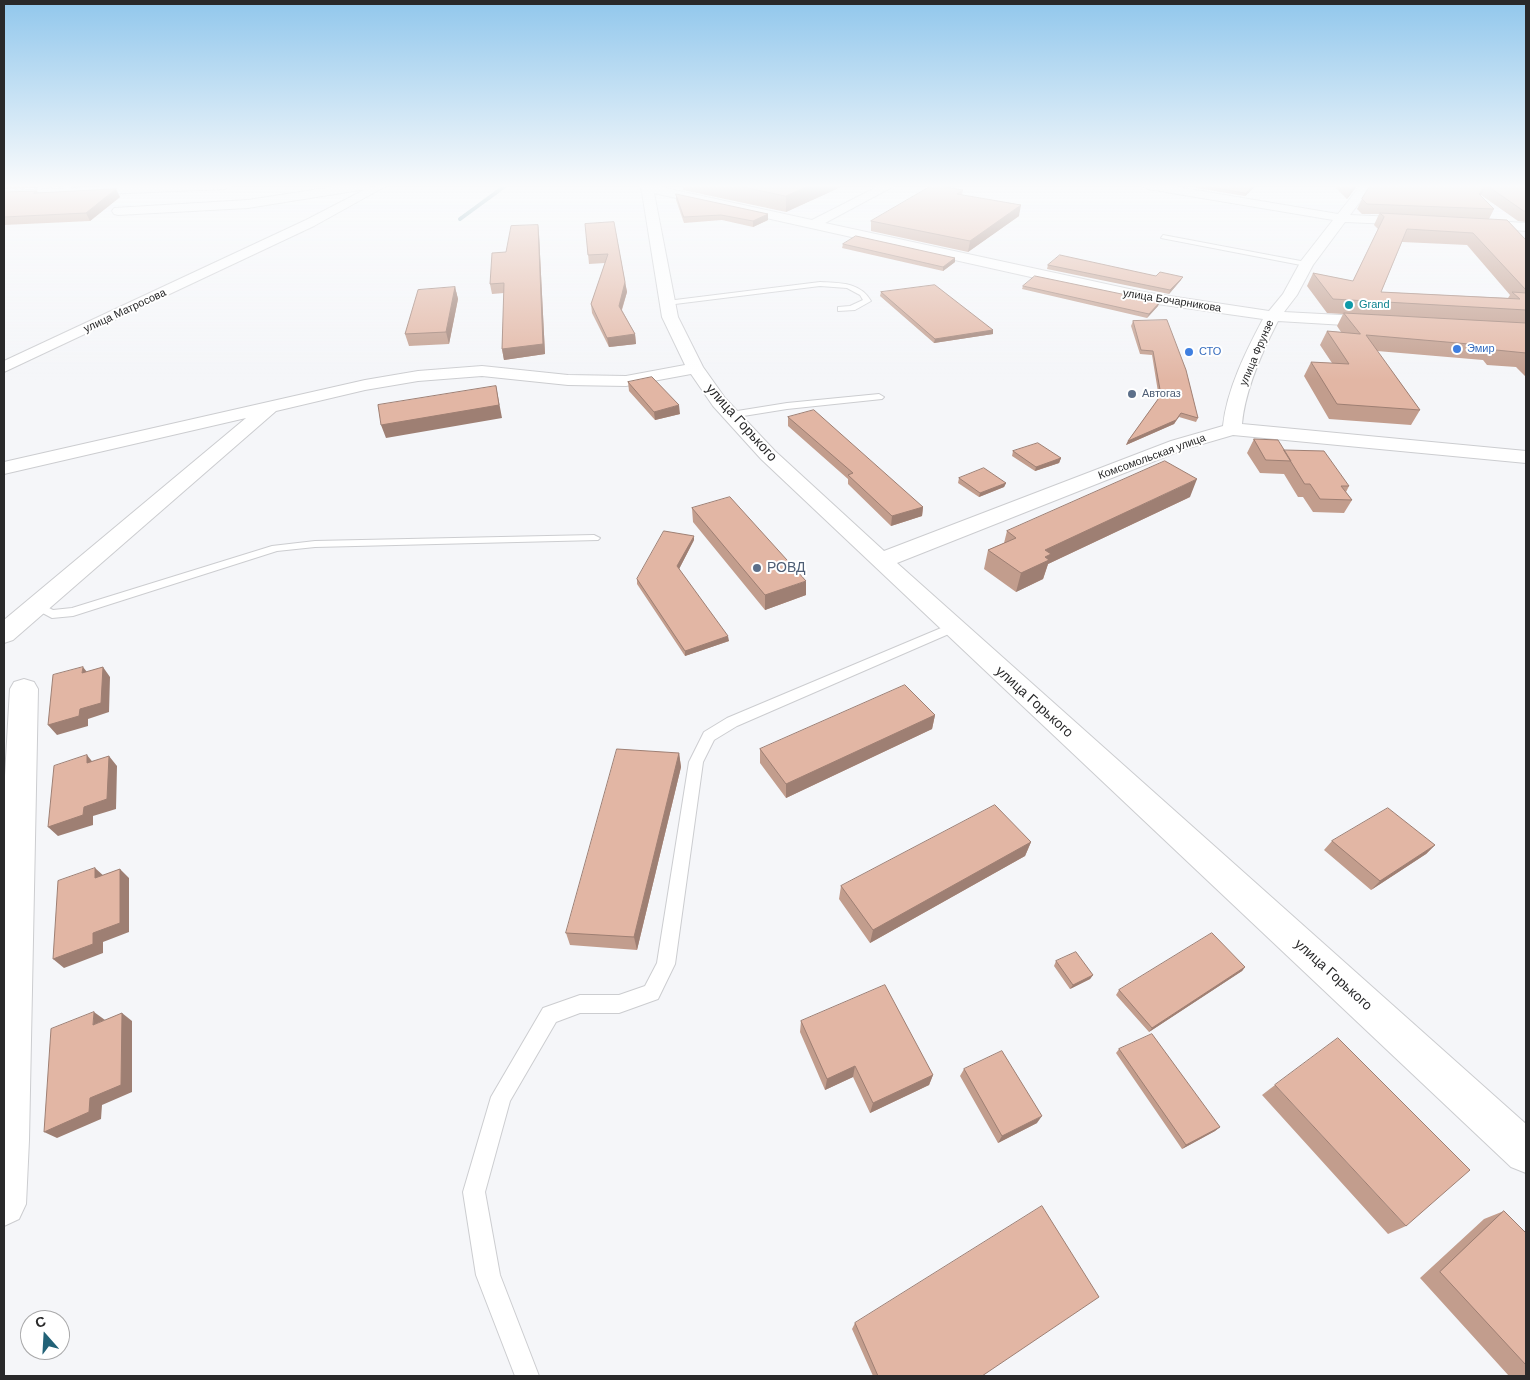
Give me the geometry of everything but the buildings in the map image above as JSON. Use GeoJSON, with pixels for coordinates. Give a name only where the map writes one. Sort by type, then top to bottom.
{"type":"FeatureCollection","features":[{"type":"Feature","properties":{"kind":"street","name":"улица Матросова"},"geometry":{"type":"LineString","coordinates":[[4,367],[94,327],[253,250]]}},
{"type":"Feature","properties":{"kind":"street","name":"улица Горького"},"geometry":{"type":"LineString","coordinates":[[658,250],[667,304],[679,339],[695,368],[731,415],[768,455],[881,561],[1526,1152]]}},
{"type":"Feature","properties":{"kind":"street","name":"улица Бочарникова"},"geometry":{"type":"LineString","coordinates":[[933,250],[1143,297],[1273,316],[1388,323]]}},
{"type":"Feature","properties":{"kind":"street","name":"улица Фрунзе"},"geometry":{"type":"LineString","coordinates":[[1232,429],[1234,407],[1260,338],[1273,316],[1290,294],[1306,264],[1317,250]]}},
{"type":"Feature","properties":{"kind":"street"},"geometry":{"type":"LineString","coordinates":[[4,468],[365,385],[456,372],[482,371],[568,380],[619,382],[695,368]]}},
{"type":"Feature","properties":{"kind":"street"},"geometry":{"type":"LineString","coordinates":[[4,634],[269,408]]}},
{"type":"Feature","properties":{"kind":"street","name":"Комсомольская улица"},"geometry":{"type":"LineString","coordinates":[[881,561],[1178,445],[1232,429],[1526,456]]}},
{"type":"Feature","properties":{"kind":"street"},"geometry":{"type":"LineString","coordinates":[[4,1204],[16,931],[18,803],[24,689]]}},
{"type":"Feature","properties":{"kind":"lane"},"geometry":{"type":"LineString","coordinates":[[1234,250],[1306,264]]}},
{"type":"Feature","properties":{"kind":"lane"},"geometry":{"type":"LineString","coordinates":[[667,304],[820,284],[849,286],[863,294],[867,300],[852,308],[841,309]]}},
{"type":"Feature","properties":{"kind":"lane"},"geometry":{"type":"LineString","coordinates":[[731,415],[879,396]]}},
{"type":"Feature","properties":{"kind":"lane"},"geometry":{"type":"LineString","coordinates":[[44,601],[43,610],[52,614],[73,612],[276,548],[315,544],[594,538]]}},
{"type":"Feature","properties":{"kind":"lane"},"geometry":{"type":"LineString","coordinates":[[527,1376],[488,1275],[474,1192],[501,1097],[550,1015],[580,1004],[619,1004],[651,993],[666,964],[696,762],[709,736],[732,722],[953,627]]}},
{"type":"Feature","properties":{"kind":"place","name":"Grand"},"geometry":{"type":"Point","coordinates":[1349,305]}},
{"type":"Feature","properties":{"kind":"place","name":"Эмир"},"geometry":{"type":"Point","coordinates":[1457,349]}},
{"type":"Feature","properties":{"kind":"place","name":"СТО"},"geometry":{"type":"Point","coordinates":[1189,352]}},
{"type":"Feature","properties":{"kind":"place","name":"Автогаз"},"geometry":{"type":"Point","coordinates":[1132,394]}},
{"type":"Feature","properties":{"kind":"place","name":"РОВД"},"geometry":{"type":"Point","coordinates":[757,568]}}]}
